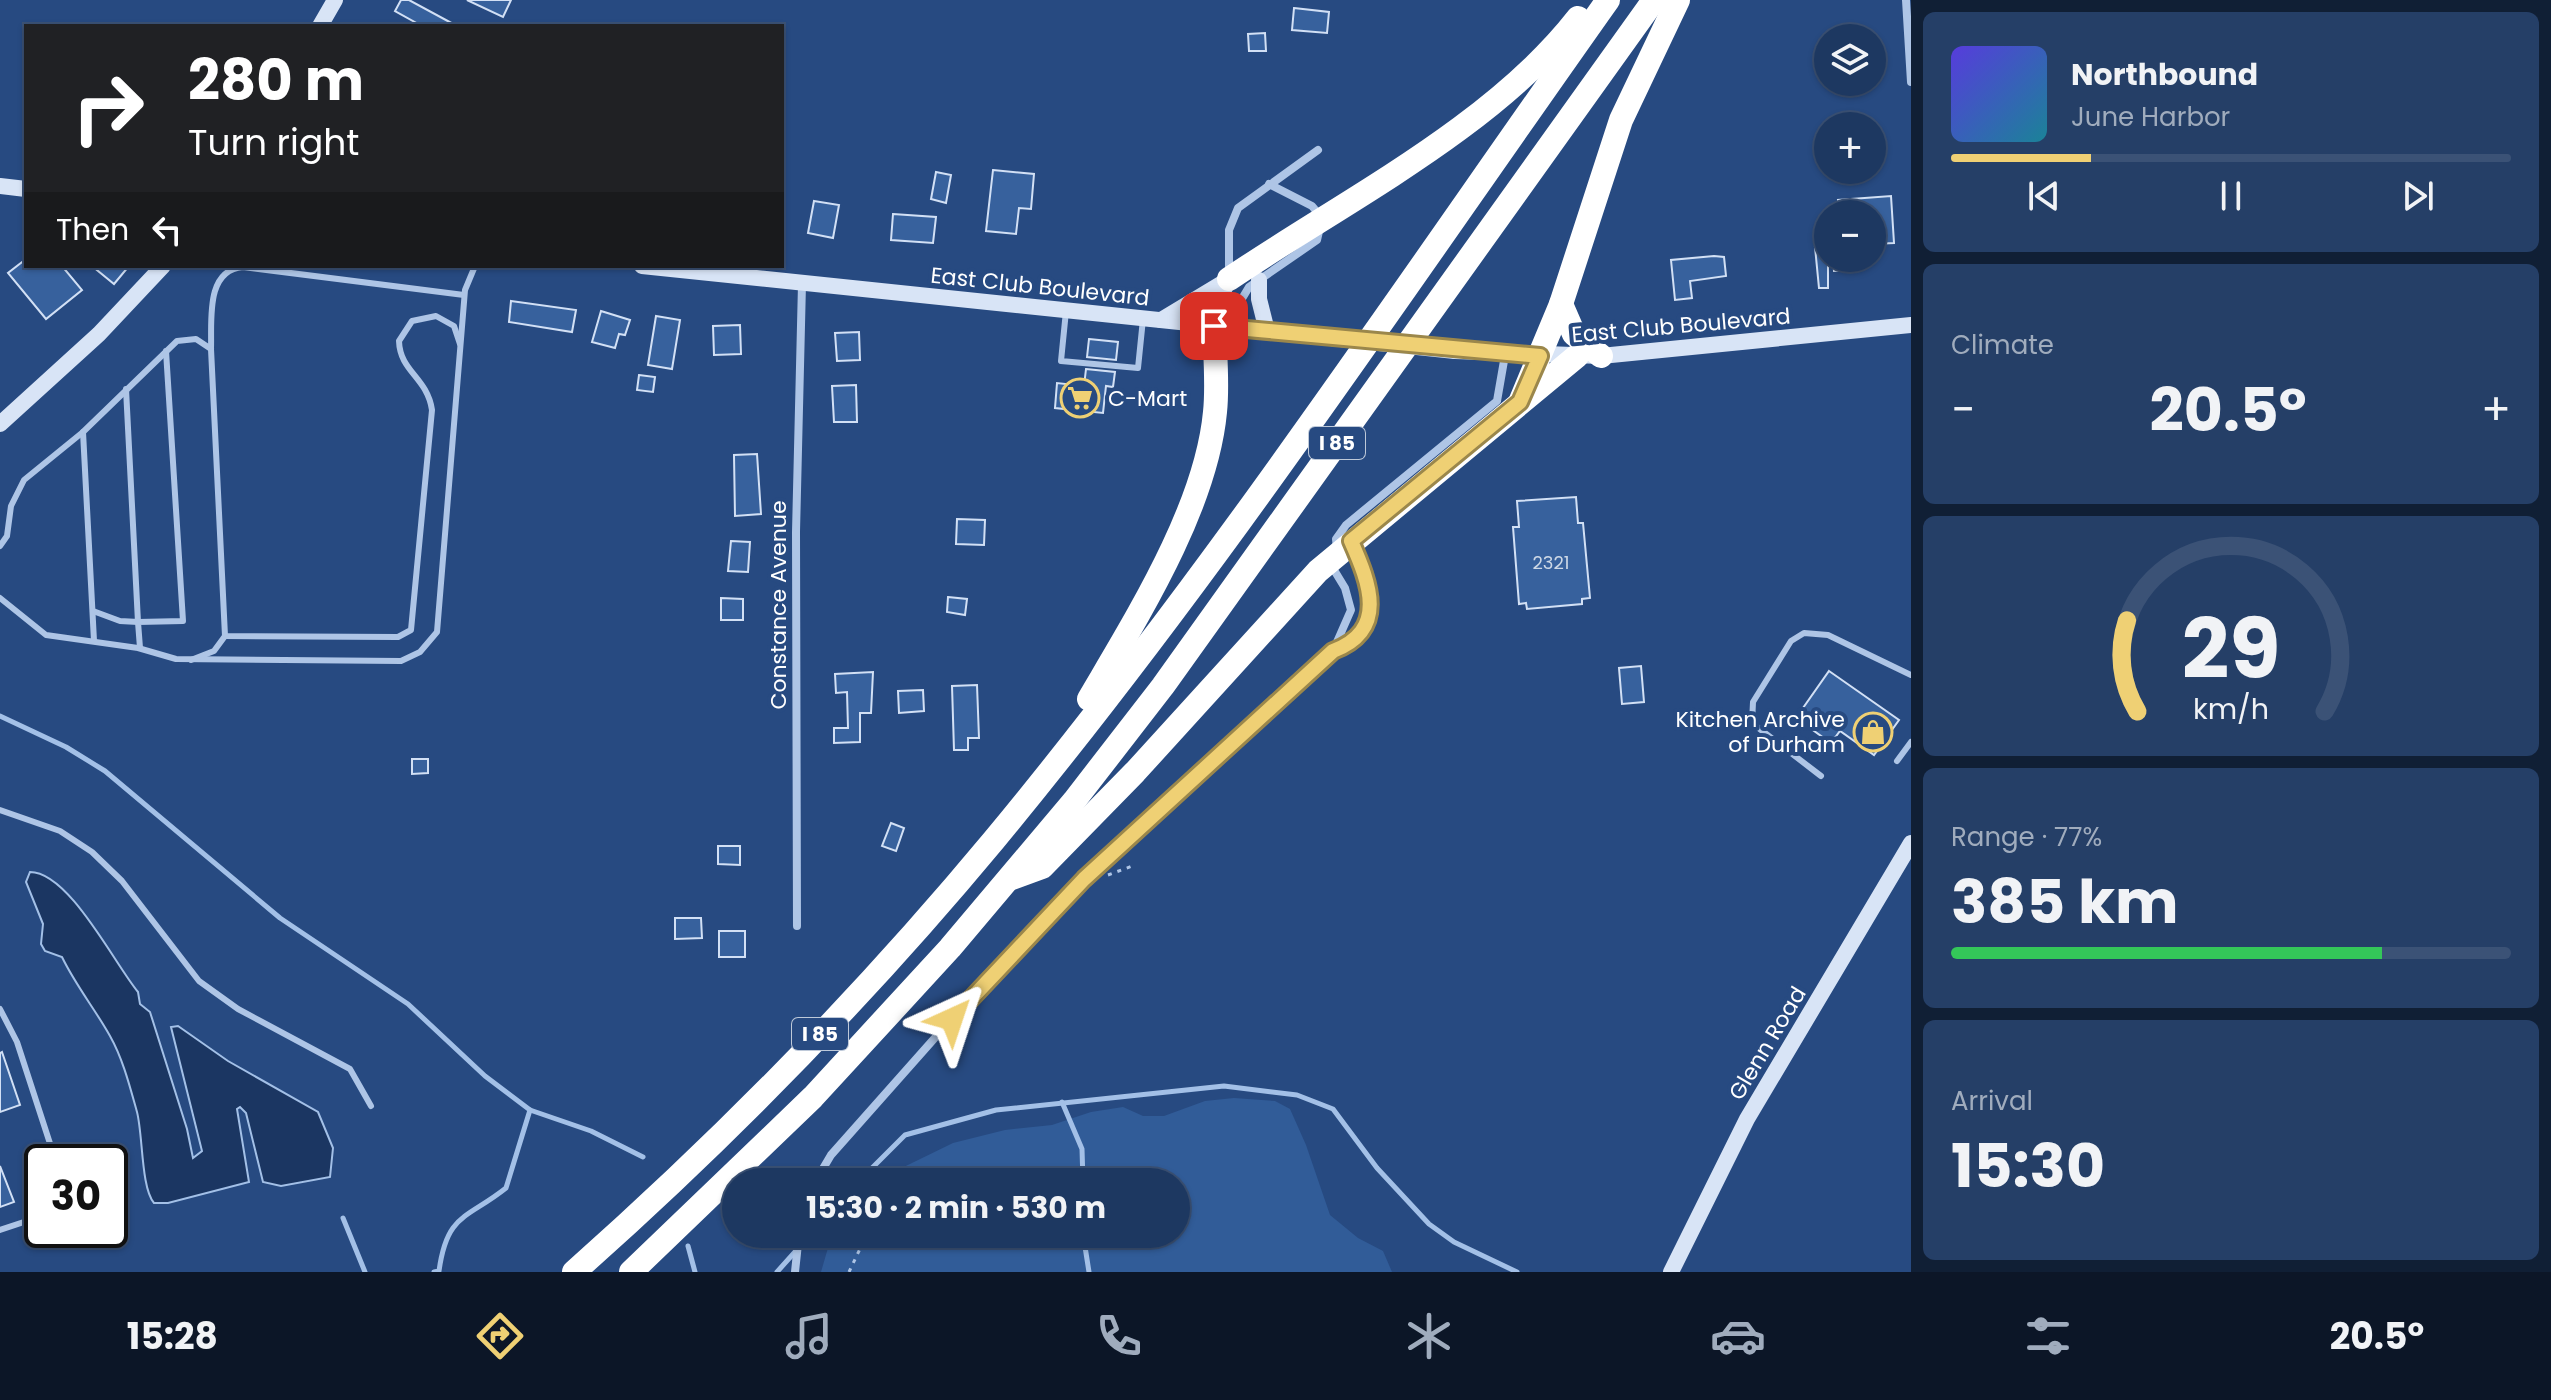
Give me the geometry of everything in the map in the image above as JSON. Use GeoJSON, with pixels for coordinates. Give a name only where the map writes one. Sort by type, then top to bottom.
{"type":"FeatureCollection","features":[{"type":"Feature","properties":{"kind":"highway"},"geometry":{"type":"LineString","coordinates":[[1229,279],[1511,89],[1545,56],[1592,0]]}},
{"type":"Feature","properties":{"kind":"highway","name":"I 85"},"geometry":{"type":"LineString","coordinates":[[574,1272],[716,1139],[825,1030],[930,914],[1045,776],[1193,583],[1608,0]]}},
{"type":"Feature","properties":{"kind":"highway","name":"I 85"},"geometry":{"type":"LineString","coordinates":[[631,1272],[813,1097],[1010,879],[1163,686],[1654,0]]}},
{"type":"Feature","properties":{"kind":"highway"},"geometry":{"type":"LineString","coordinates":[[1520,402],[1561,304],[1621,120],[1678,0]]}},
{"type":"Feature","properties":{"kind":"highway"},"geometry":{"type":"LineString","coordinates":[[1010,879],[1042,867],[1340,551],[1520,402],[1589,356],[1574,334],[1561,304]]}},
{"type":"Feature","properties":{"kind":"highway"},"geometry":{"type":"LineString","coordinates":[[1045,776],[1150,596],[1195,488],[1207,456],[1215,413],[1224,327]]}},
{"type":"Feature","properties":{"kind":"street"},"geometry":{"type":"LineString","coordinates":[[321,24],[335,0]]}},
{"type":"Feature","properties":{"kind":"street"},"geometry":{"type":"LineString","coordinates":[[1906,0],[1911,82]]}},
{"type":"Feature","properties":{"kind":"street"},"geometry":{"type":"LineString","coordinates":[[1224,327],[1216,307],[1229,279],[1229,230],[1233,217],[1248,198],[1318,150]]}},
{"type":"Feature","properties":{"kind":"street"},"geometry":{"type":"LineString","coordinates":[[1224,327],[1241,296],[1317,240],[1322,218],[1312,206],[1269,184]]}},
{"type":"Feature","properties":{"kind":"street"},"geometry":{"type":"LineString","coordinates":[[0,186],[24,189]]}},
{"type":"Feature","properties":{"kind":"street"},"geometry":{"type":"LineString","coordinates":[[0,424],[77,356],[161,268]]}},
{"type":"Feature","properties":{"kind":"street","name":"East Club Boulevard"},"geometry":{"type":"LineString","coordinates":[[660,268],[1505,355],[1589,356],[1911,325]]}},
{"type":"Feature","properties":{"kind":"street"},"geometry":{"type":"LineString","coordinates":[[1152,320],[1229,279]]}},
{"type":"Feature","properties":{"kind":"street"},"geometry":{"type":"LineString","coordinates":[[1259,280],[1259,299],[1267,331]]}},
{"type":"Feature","properties":{"kind":"street","name":"Constance Avenue"},"geometry":{"type":"LineString","coordinates":[[797,926],[796,532],[802,284]]}},
{"type":"Feature","properties":{"kind":"street"},"geometry":{"type":"LineString","coordinates":[[1333,651],[1351,610],[1336,539],[1346,525],[1497,401],[1505,355]]}},
{"type":"Feature","properties":{"kind":"street"},"geometry":{"type":"LineString","coordinates":[[823,1168],[831,1155],[972,996],[1084,879],[1333,651],[1356,640],[1369,616],[1369,590],[1340,551]]}},
{"type":"Feature","properties":{"kind":"street","name":"Glenn Road"},"geometry":{"type":"LineString","coordinates":[[1671,1272],[1747,1119],[1911,843]]}},
{"type":"Feature","properties":{"kind":"street"},"geometry":{"type":"LineString","coordinates":[[795,1272],[798,1248]]}},
{"type":"Feature","properties":{"kind":"lane"},"geometry":{"type":"LineString","coordinates":[[188,661],[214,651],[225,636],[211,349],[214,291],[225,274],[236,268],[464,295]]}},
{"type":"Feature","properties":{"kind":"lane"},"geometry":{"type":"LineString","coordinates":[[0,598],[46,635],[60,640],[140,648],[188,661],[401,661],[420,652],[437,632],[464,295],[474,268]]}},
{"type":"Feature","properties":{"kind":"lane"},"geometry":{"type":"LineString","coordinates":[[1066,311],[1061,361],[1138,368],[1152,320]]}},
{"type":"Feature","properties":{"kind":"lane"},"geometry":{"type":"LineString","coordinates":[[225,636],[398,637],[411,630],[432,410],[427,389],[402,361],[399,341],[412,321],[436,316],[454,326],[460,344]]}},
{"type":"Feature","properties":{"kind":"lane"},"geometry":{"type":"LineString","coordinates":[[0,546],[7,536],[11,506],[24,480],[83,432],[177,341],[188,338],[211,349]]}},
{"type":"Feature","properties":{"kind":"lane"},"geometry":{"type":"LineString","coordinates":[[93,611],[120,621],[183,621],[166,351]]}},
{"type":"Feature","properties":{"kind":"lane"},"geometry":{"type":"LineString","coordinates":[[126,389],[140,648]]}},
{"type":"Feature","properties":{"kind":"lane"},"geometry":{"type":"LineString","coordinates":[[83,432],[94,641]]}},
{"type":"Feature","properties":{"kind":"lane"},"geometry":{"type":"LineString","coordinates":[[1821,776],[1752,723],[1753,702],[1791,641],[1804,633],[1828,635],[1911,675]]}},
{"type":"Feature","properties":{"kind":"lane"},"geometry":{"type":"LineString","coordinates":[[1897,761],[1911,742]]}},
{"type":"Feature","properties":{"kind":"lane"},"geometry":{"type":"LineString","coordinates":[[0,810],[60,831],[92,852],[122,881],[199,981],[238,1009],[350,1069],[371,1106]]}},
{"type":"Feature","properties":{"kind":"lane"},"geometry":{"type":"LineString","coordinates":[[0,1009],[17,1042],[50,1144]]}},
{"type":"Feature","properties":{"kind":"lane"},"geometry":{"type":"LineString","coordinates":[[0,1230],[24,1222]]}},
{"type":"Feature","properties":{"kind":"path"},"geometry":{"type":"LineString","coordinates":[[849,1272],[860,1248]]}},
{"type":"Feature","properties":{"kind":"shaded area"},"geometry":{"type":"Polygon","coordinates":[[[30,872],[45,876],[75,902],[138,992],[140,1004],[150,1012],[187,1129],[193,1158],[202,1151],[171,1027],[178,1026],[228,1061],[318,1112],[333,1148],[330,1177],[281,1186],[263,1182],[246,1113],[240,1107],[237,1109],[249,1182],[168,1203],[154,1203],[144,1174],[137,1112],[122,1064],[110,1036],[62,957],[45,951],[41,944],[43,924],[26,882],[30,872]]]}},
{"type":"Feature","properties":{"kind":"shaded area"},"geometry":{"type":"Polygon","coordinates":[[[1234,1098],[1275,1101],[1290,1109],[1330,1215],[1358,1238],[1383,1251],[1392,1272],[821,1272],[828,1248],[1190,1248],[1190,1168],[902,1168],[953,1143],[1005,1130],[1052,1125],[1091,1112],[1123,1107],[1143,1116],[1164,1116],[1205,1101],[1234,1098]]]}},
{"type":"Feature","properties":{"kind":"building"},"geometry":{"type":"Polygon","coordinates":[[[401,0],[409,0],[453,24],[418,24],[395,11],[401,0]]]}},
{"type":"Feature","properties":{"kind":"building"},"geometry":{"type":"Polygon","coordinates":[[[467,0],[511,0],[503,17],[467,0]]]}},
{"type":"Feature","properties":{"kind":"building"},"geometry":{"type":"Polygon","coordinates":[[[1294,8],[1329,12],[1327,33],[1292,30],[1294,8]]]}},
{"type":"Feature","properties":{"kind":"building"},"geometry":{"type":"Polygon","coordinates":[[[1265,33],[1266,51],[1249,51],[1248,34],[1265,33]]]}},
{"type":"Feature","properties":{"kind":"building"},"geometry":{"type":"Polygon","coordinates":[[[993,170],[1034,174],[1031,209],[1019,208],[1016,234],[986,231],[993,170]]]}},
{"type":"Feature","properties":{"kind":"building"},"geometry":{"type":"Polygon","coordinates":[[[936,172],[951,175],[946,203],[931,199],[936,172]]]}},
{"type":"Feature","properties":{"kind":"building"},"geometry":{"type":"Polygon","coordinates":[[[1891,196],[1894,243],[1886,243],[1886,200],[1838,200],[1891,196]]]}},
{"type":"Feature","properties":{"kind":"building"},"geometry":{"type":"Polygon","coordinates":[[[814,201],[839,205],[833,238],[808,233],[814,201]]]}},
{"type":"Feature","properties":{"kind":"building"},"geometry":{"type":"Polygon","coordinates":[[[893,214],[936,217],[933,243],[891,240],[893,214]]]}},
{"type":"Feature","properties":{"kind":"building"},"geometry":{"type":"Polygon","coordinates":[[[1724,257],[1726,276],[1690,281],[1692,298],[1675,300],[1671,260],[1724,257]]]}},
{"type":"Feature","properties":{"kind":"building"},"geometry":{"type":"Polygon","coordinates":[[[24,261],[24,268],[64,268],[82,290],[46,319],[8,273],[24,261]]]}},
{"type":"Feature","properties":{"kind":"building"},"geometry":{"type":"Polygon","coordinates":[[[94,268],[127,268],[114,284],[94,268]]]}},
{"type":"Feature","properties":{"kind":"building"},"geometry":{"type":"Polygon","coordinates":[[[1817,272],[1828,272],[1828,288],[1819,288],[1817,272]]]}},
{"type":"Feature","properties":{"kind":"building"},"geometry":{"type":"Polygon","coordinates":[[[511,301],[576,310],[572,332],[509,322],[511,301]]]}},
{"type":"Feature","properties":{"kind":"building"},"geometry":{"type":"Polygon","coordinates":[[[601,311],[630,320],[625,335],[619,334],[615,348],[592,342],[601,311]]]}},
{"type":"Feature","properties":{"kind":"building"},"geometry":{"type":"Polygon","coordinates":[[[656,316],[680,320],[672,369],[648,365],[656,316]]]}},
{"type":"Feature","properties":{"kind":"building"},"geometry":{"type":"Polygon","coordinates":[[[740,325],[741,354],[714,355],[713,326],[740,325]]]}},
{"type":"Feature","properties":{"kind":"building"},"geometry":{"type":"Polygon","coordinates":[[[859,332],[860,360],[837,361],[835,333],[859,332]]]}},
{"type":"Feature","properties":{"kind":"building"},"geometry":{"type":"Polygon","coordinates":[[[1089,339],[1118,342],[1116,360],[1087,357],[1089,339]]]}},
{"type":"Feature","properties":{"kind":"building","name":"C-Mart"},"geometry":{"type":"Polygon","coordinates":[[[1086,369],[1115,372],[1113,387],[1106,386],[1103,413],[1055,408],[1057,383],[1084,386],[1086,369]]]}},
{"type":"Feature","properties":{"kind":"building"},"geometry":{"type":"Polygon","coordinates":[[[639,375],[655,377],[653,392],[637,390],[639,375]]]}},
{"type":"Feature","properties":{"kind":"building"},"geometry":{"type":"Polygon","coordinates":[[[856,385],[857,422],[834,422],[832,386],[856,385]]]}},
{"type":"Feature","properties":{"kind":"building"},"geometry":{"type":"Polygon","coordinates":[[[757,454],[761,514],[735,516],[734,455],[757,454]]]}},
{"type":"Feature","properties":{"kind":"building"},"geometry":{"type":"Polygon","coordinates":[[[1576,497],[1578,523],[1583,523],[1590,598],[1582,599],[1582,604],[1527,609],[1526,603],[1519,604],[1513,527],[1519,527],[1517,501],[1576,497]]]}},
{"type":"Feature","properties":{"kind":"building"},"geometry":{"type":"Polygon","coordinates":[[[957,519],[985,520],[984,545],[956,544],[957,519]]]}},
{"type":"Feature","properties":{"kind":"building"},"geometry":{"type":"Polygon","coordinates":[[[731,541],[750,542],[748,572],[728,571],[731,541]]]}},
{"type":"Feature","properties":{"kind":"building"},"geometry":{"type":"Polygon","coordinates":[[[948,597],[967,599],[965,615],[947,612],[948,597]]]}},
{"type":"Feature","properties":{"kind":"building"},"geometry":{"type":"Polygon","coordinates":[[[721,598],[743,599],[743,620],[721,620],[721,598]]]}},
{"type":"Feature","properties":{"kind":"building"},"geometry":{"type":"Polygon","coordinates":[[[1641,666],[1644,702],[1622,704],[1619,668],[1641,666]]]}},
{"type":"Feature","properties":{"kind":"building"},"geometry":{"type":"Polygon","coordinates":[[[1829,671],[1899,720],[1874,755],[1840,731],[1831,743],[1796,718],[1829,671]]]}},
{"type":"Feature","properties":{"kind":"building"},"geometry":{"type":"Polygon","coordinates":[[[873,672],[871,713],[860,713],[860,742],[834,743],[834,728],[848,728],[847,692],[836,693],[835,674],[873,672]]]}},
{"type":"Feature","properties":{"kind":"building"},"geometry":{"type":"Polygon","coordinates":[[[977,685],[979,738],[968,738],[968,750],[954,750],[952,686],[977,685]]]}},
{"type":"Feature","properties":{"kind":"building"},"geometry":{"type":"Polygon","coordinates":[[[923,690],[924,711],[899,713],[898,691],[923,690]]]}},
{"type":"Feature","properties":{"kind":"building"},"geometry":{"type":"Polygon","coordinates":[[[412,759],[428,759],[428,773],[412,774],[412,759]]]}},
{"type":"Feature","properties":{"kind":"building"},"geometry":{"type":"Polygon","coordinates":[[[891,823],[904,828],[896,851],[882,846],[891,823]]]}},
{"type":"Feature","properties":{"kind":"building"},"geometry":{"type":"Polygon","coordinates":[[[718,846],[740,846],[740,865],[718,864],[718,846]]]}},
{"type":"Feature","properties":{"kind":"building"},"geometry":{"type":"Polygon","coordinates":[[[675,918],[701,918],[702,938],[675,939],[675,918]]]}},
{"type":"Feature","properties":{"kind":"building"},"geometry":{"type":"Polygon","coordinates":[[[719,931],[745,931],[745,957],[719,957],[719,931]]]}},
{"type":"Feature","properties":{"kind":"building"},"geometry":{"type":"Polygon","coordinates":[[[0,1053],[20,1105],[0,1112],[0,1053]]]}},
{"type":"Feature","properties":{"kind":"building"},"geometry":{"type":"Polygon","coordinates":[[[0,1166],[14,1202],[0,1207],[0,1166]]]}},
{"type":"Feature","properties":{"kind":"waterway"},"geometry":{"type":"LineString","coordinates":[[0,716],[66,747],[105,771],[280,918],[408,1004],[485,1076],[530,1110],[591,1131],[643,1157]]}},
{"type":"Feature","properties":{"kind":"waterway"},"geometry":{"type":"LineString","coordinates":[[872,1168],[905,1135],[996,1110],[1224,1086],[1297,1095],[1333,1109],[1377,1168],[1429,1224],[1454,1242],[1517,1272]]}},
{"type":"Feature","properties":{"kind":"waterway"},"geometry":{"type":"LineString","coordinates":[[1062,1102],[1082,1149],[1083,1168]]}},
{"type":"Feature","properties":{"kind":"waterway"},"geometry":{"type":"LineString","coordinates":[[434,1272],[439,1271],[453,1227],[506,1188],[530,1110]]}},
{"type":"Feature","properties":{"kind":"waterway"},"geometry":{"type":"LineString","coordinates":[[343,1218],[365,1272]]}},
{"type":"Feature","properties":{"kind":"waterway"},"geometry":{"type":"LineString","coordinates":[[688,1246],[695,1272]]}},
{"type":"Feature","properties":{"kind":"waterway"},"geometry":{"type":"LineString","coordinates":[[777,1272],[798,1248]]}},
{"type":"Feature","properties":{"kind":"waterway"},"geometry":{"type":"LineString","coordinates":[[1085,1248],[1089,1272]]}},
{"type":"Feature","properties":{"kind":"place","name":"C-Mart"},"geometry":{"type":"Point","coordinates":[1080,398]}},
{"type":"Feature","properties":{"kind":"place","name":"Kitchen Archive of Durham"},"geometry":{"type":"Point","coordinates":[1873,732]}},
{"type":"Feature","properties":{"kind":"route"},"geometry":{"type":"LineString","coordinates":[[952,1019],[1084,879],[1333,651],[1356,640],[1369,616],[1370,599],[1351,541],[1520,402],[1540,356],[1455,351],[1214,326]]}}]}
